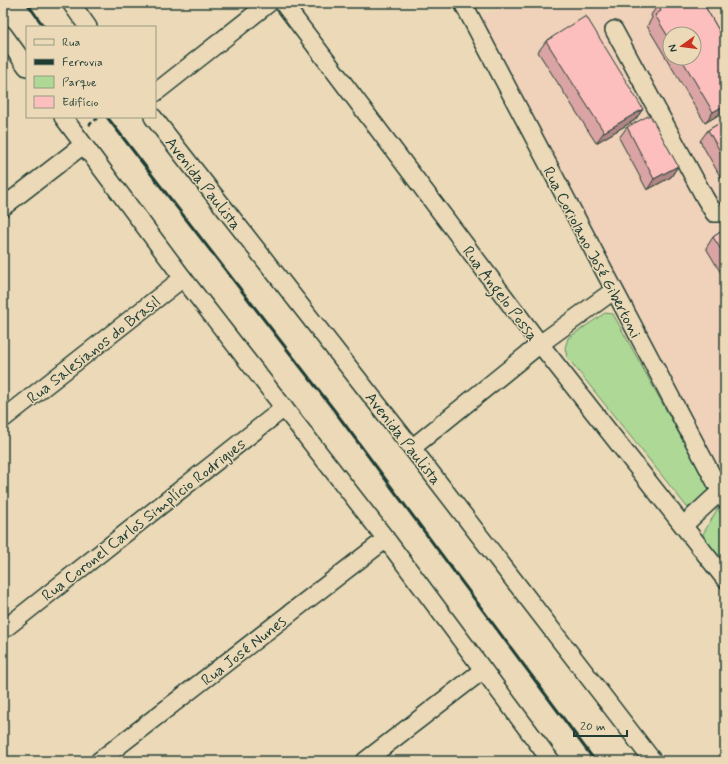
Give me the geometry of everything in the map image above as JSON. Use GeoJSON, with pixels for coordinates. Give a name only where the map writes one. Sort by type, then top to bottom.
{"type":"FeatureCollection","features":[{"type":"Feature","properties":{"kind":"street"},"geometry":{"type":"LineString","coordinates":[[72,3],[87,26]]}},
{"type":"Feature","properties":{"kind":"street"},"geometry":{"type":"LineString","coordinates":[[156,92],[269,3]]}},
{"type":"Feature","properties":{"kind":"street","name":"Rua Angelo Possa"},"geometry":{"type":"LineString","coordinates":[[282,3],[540,344],[725,579]]}},
{"type":"Feature","properties":{"kind":"street","name":"Rua Coriolano José Gibertoni"},"geometry":{"type":"LineString","coordinates":[[463,3],[613,291],[724,492]]}},
{"type":"Feature","properties":{"kind":"street"},"geometry":{"type":"LineString","coordinates":[[614,30],[714,213],[725,213]]}},
{"type":"Feature","properties":{"kind":"street"},"geometry":{"type":"LineString","coordinates":[[3,34],[26,66]]}},
{"type":"Feature","properties":{"kind":"street"},"geometry":{"type":"LineString","coordinates":[[64,118],[183,278],[386,539],[551,761]]}},
{"type":"Feature","properties":{"kind":"street","name":"Avenida Paulista"},"geometry":{"type":"LineString","coordinates":[[154,118],[412,448],[653,761]]}},
{"type":"Feature","properties":{"kind":"street"},"geometry":{"type":"LineString","coordinates":[[3,207],[83,145]]}},
{"type":"Feature","properties":{"kind":"street","name":"Rua Salesianos do Brasil"},"geometry":{"type":"LineString","coordinates":[[3,419],[183,278]]}},
{"type":"Feature","properties":{"kind":"street"},"geometry":{"type":"LineString","coordinates":[[412,448],[540,344],[613,291]]}},
{"type":"Feature","properties":{"kind":"street","name":"Rua Coronel Carlos Simplício Rodrigues"},"geometry":{"type":"LineString","coordinates":[[3,630],[284,408]]}},
{"type":"Feature","properties":{"kind":"street"},"geometry":{"type":"LineString","coordinates":[[684,525],[724,492]]}},
{"type":"Feature","properties":{"kind":"street","name":"Rua José Nunes"},"geometry":{"type":"LineString","coordinates":[[99,761],[386,539]]}},
{"type":"Feature","properties":{"kind":"street"},"geometry":{"type":"LineString","coordinates":[[365,761],[483,670]]}},
{"type":"Feature","properties":{"kind":"shaded area"},"geometry":{"type":"Polygon","coordinates":[[[531,3],[710,3],[725,29],[725,467],[720,472],[479,16],[531,3]]]}},
{"type":"Feature","properties":{"kind":"green space"},"geometry":{"type":"Polygon","coordinates":[[[605,313],[613,314],[709,488],[706,498],[696,507],[687,507],[567,357],[565,348],[568,338],[605,313]]]}},
{"type":"Feature","properties":{"kind":"green space"},"geometry":{"type":"Polygon","coordinates":[[[718,508],[725,523],[725,570],[702,536],[718,508]]]}},
{"type":"Feature","properties":{"kind":"building"},"geometry":{"type":"Polygon","coordinates":[[[703,3],[725,41],[725,105],[713,112],[686,66],[702,66],[702,26],[662,27],[655,15],[661,11],[658,4],[703,3]]]}},
{"type":"Feature","properties":{"kind":"building"},"geometry":{"type":"Polygon","coordinates":[[[586,16],[643,109],[604,132],[546,41],[586,16]]]}},
{"type":"Feature","properties":{"kind":"building"},"geometry":{"type":"Polygon","coordinates":[[[650,115],[678,166],[654,179],[627,127],[650,115]]]}},
{"type":"Feature","properties":{"kind":"building"},"geometry":{"type":"Polygon","coordinates":[[[725,120],[725,160],[708,130],[725,120]]]}},
{"type":"Feature","properties":{"kind":"building"},"geometry":{"type":"Polygon","coordinates":[[[725,229],[725,256],[713,237],[725,229]]]}},
{"type":"Feature","properties":{"kind":"railway"},"geometry":{"type":"LineString","coordinates":[[27,3],[43,26]]}},
{"type":"Feature","properties":{"kind":"railway"},"geometry":{"type":"LineString","coordinates":[[108,118],[334,410],[595,761]]}}]}
